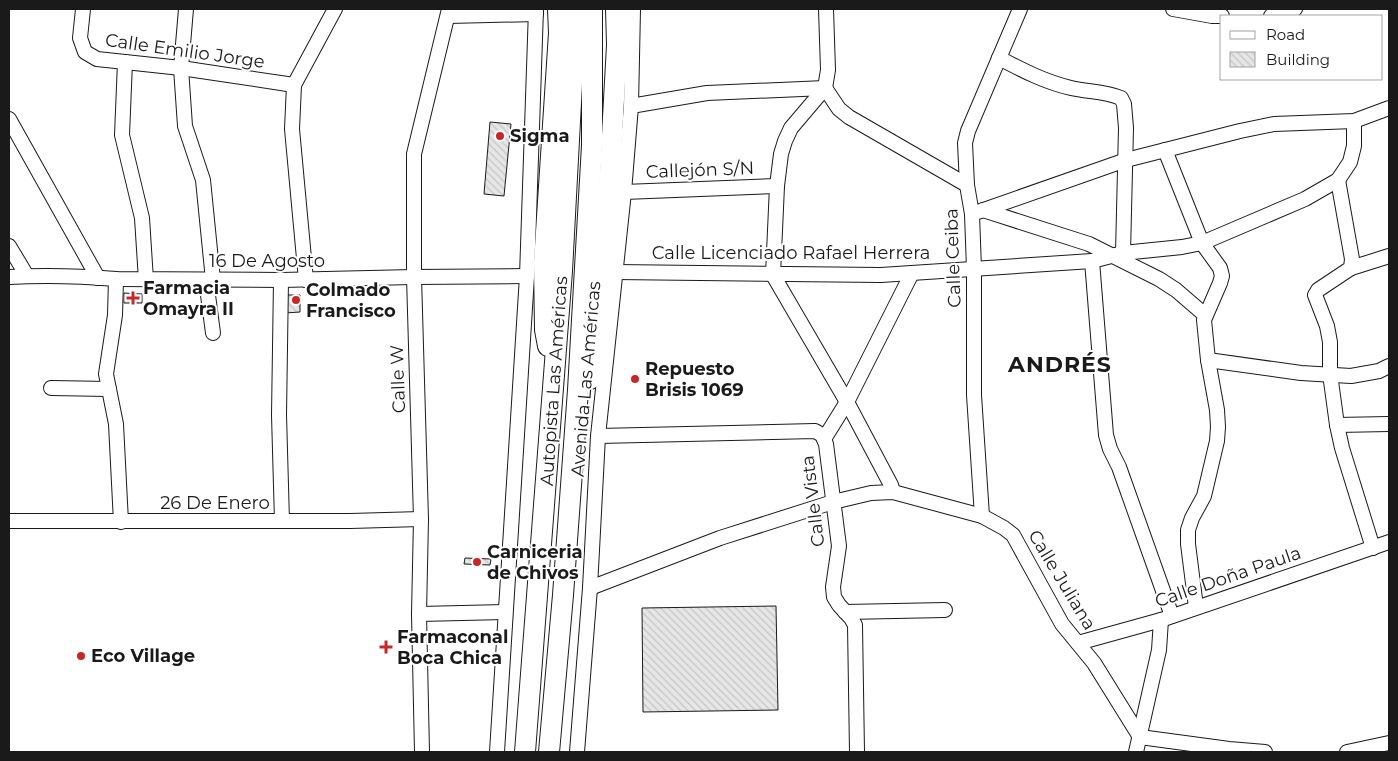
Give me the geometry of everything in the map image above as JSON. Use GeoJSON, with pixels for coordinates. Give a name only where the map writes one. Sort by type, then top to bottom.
{"type":"FeatureCollection","features":[{"type":"Feature","properties":{"kind":"highway"},"geometry":{"type":"LineString","coordinates":[[554,379],[545,330],[544,264],[559,33],[558,9]]}},
{"type":"Feature","properties":{"kind":"highway","name":"Autopista Las Américas"},"geometry":{"type":"LineString","coordinates":[[525,752],[562,271],[576,9]]}},
{"type":"Feature","properties":{"kind":"highway","name":"Autopista Las Américas"},"geometry":{"type":"LineString","coordinates":[[549,752],[578,390],[592,145],[592,9]]}},
{"type":"Feature","properties":{"kind":"highway"},"geometry":{"type":"LineString","coordinates":[[570,494],[586,407],[600,308],[617,45],[616,9]]}},
{"type":"Feature","properties":{"kind":"street","name":"Calle Emilio Jorge"},"geometry":{"type":"LineString","coordinates":[[83,9],[80,38],[85,52],[98,59],[181,68],[294,85]]}},
{"type":"Feature","properties":{"kind":"street"},"geometry":{"type":"LineString","coordinates":[[186,9],[181,68],[185,126],[203,180],[213,333]]}},
{"type":"Feature","properties":{"kind":"street"},"geometry":{"type":"LineString","coordinates":[[306,280],[292,129],[294,85],[335,9]]}},
{"type":"Feature","properties":{"kind":"street","name":"Avenida Las Américas"},"geometry":{"type":"LineString","coordinates":[[577,752],[590,588],[598,436],[624,192],[631,106],[632,9]]}},
{"type":"Feature","properties":{"kind":"street"},"geometry":{"type":"LineString","coordinates":[[826,9],[828,70],[825,88],[791,128],[784,141],[781,154],[777,186],[773,274],[847,402],[891,484],[893,492]]}},
{"type":"Feature","properties":{"kind":"street","name":"Calle Ceiba"},"geometry":{"type":"LineString","coordinates":[[982,516],[974,395],[974,269],[977,212],[967,185],[965,144],[968,131],[1020,9]]}},
{"type":"Feature","properties":{"kind":"street"},"geometry":{"type":"LineString","coordinates":[[1173,9],[1220,16]]}},
{"type":"Feature","properties":{"kind":"street"},"geometry":{"type":"LineString","coordinates":[[1275,15],[1295,9]]}},
{"type":"Feature","properties":{"kind":"street"},"geometry":{"type":"LineString","coordinates":[[448,12],[536,11],[527,276],[497,752]]}},
{"type":"Feature","properties":{"kind":"street","name":"Calle W"},"geometry":{"type":"LineString","coordinates":[[422,752],[419,614],[421,519],[414,277],[414,154],[448,12]]}},
{"type":"Feature","properties":{"kind":"street"},"geometry":{"type":"LineString","coordinates":[[999,58],[1052,83],[1121,98],[1124,104],[1126,128],[1126,160],[1118,254]]}},
{"type":"Feature","properties":{"kind":"street"},"geometry":{"type":"LineString","coordinates":[[125,62],[122,134],[142,218],[146,280]]}},
{"type":"Feature","properties":{"kind":"street"},"geometry":{"type":"LineString","coordinates":[[631,106],[706,93],[825,88]]}},
{"type":"Feature","properties":{"kind":"street"},"geometry":{"type":"LineString","coordinates":[[825,88],[839,109],[848,117],[967,185]]}},
{"type":"Feature","properties":{"kind":"street"},"geometry":{"type":"LineString","coordinates":[[977,212],[1126,160],[1240,131],[1274,124],[1354,121],[1389,108]]}},
{"type":"Feature","properties":{"kind":"street"},"geometry":{"type":"LineString","coordinates":[[9,119],[98,278]]}},
{"type":"Feature","properties":{"kind":"street","name":"Calle Licenciado Rafael Herrera"},"geometry":{"type":"LineString","coordinates":[[615,272],[880,275],[1092,261],[1118,254],[1202,243],[1305,200],[1338,180],[1350,162],[1354,146],[1354,121]]}},
{"type":"Feature","properties":{"kind":"street"},"geometry":{"type":"LineString","coordinates":[[1165,150],[1202,243],[1220,268],[1222,276],[1204,320],[1218,427],[1204,496],[1188,530],[1196,607]]}},
{"type":"Feature","properties":{"kind":"street"},"geometry":{"type":"LineString","coordinates":[[1338,180],[1352,259],[1351,268]]}},
{"type":"Feature","properties":{"kind":"street","name":"Callejón S/N"},"geometry":{"type":"LineString","coordinates":[[624,192],[777,186]]}},
{"type":"Feature","properties":{"kind":"street"},"geometry":{"type":"LineString","coordinates":[[977,212],[1118,254],[1176,290],[1205,315]]}},
{"type":"Feature","properties":{"kind":"street"},"geometry":{"type":"LineString","coordinates":[[9,246],[27,276]]}},
{"type":"Feature","properties":{"kind":"street"},"geometry":{"type":"LineString","coordinates":[[1373,548],[1342,448],[1330,374],[1330,342],[1327,326],[1315,295],[1318,290],[1351,268],[1389,256]]}},
{"type":"Feature","properties":{"kind":"street"},"geometry":{"type":"LineString","coordinates":[[1092,261],[1106,435],[1110,449],[1119,467],[1166,618],[1136,752]]}},
{"type":"Feature","properties":{"kind":"street"},"geometry":{"type":"LineString","coordinates":[[824,439],[847,402],[912,273]]}},
{"type":"Feature","properties":{"kind":"street","name":"16 De Agosto"},"geometry":{"type":"LineString","coordinates":[[9,277],[146,280],[306,280],[527,276]]}},
{"type":"Feature","properties":{"kind":"street"},"geometry":{"type":"LineString","coordinates":[[116,279],[115,315],[106,374],[116,424],[121,522]]}},
{"type":"Feature","properties":{"kind":"street"},"geometry":{"type":"LineString","coordinates":[[281,280],[279,415],[282,521]]}},
{"type":"Feature","properties":{"kind":"street"},"geometry":{"type":"LineString","coordinates":[[1208,360],[1300,373],[1352,376],[1379,371],[1389,366]]}},
{"type":"Feature","properties":{"kind":"street"},"geometry":{"type":"LineString","coordinates":[[51,388],[109,389]]}},
{"type":"Feature","properties":{"kind":"street"},"geometry":{"type":"LineString","coordinates":[[1337,426],[1389,424]]}},
{"type":"Feature","properties":{"kind":"street","name":"Calle Vista"},"geometry":{"type":"LineString","coordinates":[[598,436],[815,431],[822,435],[839,546],[833,587],[834,597],[855,625],[858,752]]}},
{"type":"Feature","properties":{"kind":"street","name":"Calle Juliana"},"geometry":{"type":"LineString","coordinates":[[590,588],[720,538],[833,502],[871,493],[893,492],[982,516],[1013,535],[1062,624],[1094,663],[1140,737]]}},
{"type":"Feature","properties":{"kind":"street","name":"26 De Enero"},"geometry":{"type":"LineString","coordinates":[[9,521],[121,522],[421,519]]}},
{"type":"Feature","properties":{"kind":"street","name":"Calle Doña Paula"},"geometry":{"type":"LineString","coordinates":[[1078,644],[1166,618],[1389,542]]}},
{"type":"Feature","properties":{"kind":"street"},"geometry":{"type":"LineString","coordinates":[[845,612],[944,610]]}},
{"type":"Feature","properties":{"kind":"street"},"geometry":{"type":"LineString","coordinates":[[419,614],[505,612]]}},
{"type":"Feature","properties":{"kind":"street"},"geometry":{"type":"LineString","coordinates":[[1140,737],[1169,746],[1265,752]]}},
{"type":"Feature","properties":{"kind":"street"},"geometry":{"type":"LineString","coordinates":[[1348,752],[1389,743]]}},
{"type":"Feature","properties":{"kind":"building"},"geometry":{"type":"Polygon","coordinates":[[[490,122],[511,124],[504,196],[484,194],[490,122]]]}},
{"type":"Feature","properties":{"kind":"building","name":"Farmacia Omayra II"},"geometry":{"type":"Polygon","coordinates":[[[124,293],[142,294],[142,303],[124,303],[124,293]]]}},
{"type":"Feature","properties":{"kind":"building"},"geometry":{"type":"Polygon","coordinates":[[[284,295],[300,295],[300,312],[285,313],[284,295]]]}},
{"type":"Feature","properties":{"kind":"building","name":"Carniceria de Chivos"},"geometry":{"type":"Polygon","coordinates":[[[465,558],[491,559],[490,565],[464,564],[465,558]]]}},
{"type":"Feature","properties":{"kind":"building"},"geometry":{"type":"Polygon","coordinates":[[[776,606],[778,710],[643,712],[642,608],[776,606]]]}},
{"type":"Feature","properties":{"kind":"place","name":"Sigma"},"geometry":{"type":"Point","coordinates":[500,136]}},
{"type":"Feature","properties":{"kind":"place","name":"Farmacia Omayra II"},"geometry":{"type":"Point","coordinates":[133,298]}},
{"type":"Feature","properties":{"kind":"place","name":"Colmado Francisco"},"geometry":{"type":"Point","coordinates":[296,300]}},
{"type":"Feature","properties":{"kind":"place","name":"Repuesto Brisis 1069"},"geometry":{"type":"Point","coordinates":[635,379]}},
{"type":"Feature","properties":{"kind":"place","name":"Carniceria de Chivos"},"geometry":{"type":"Point","coordinates":[477,562]}},
{"type":"Feature","properties":{"kind":"place","name":"Farmaconal Boca Chica"},"geometry":{"type":"Point","coordinates":[386,647]}},
{"type":"Feature","properties":{"kind":"place","name":"Eco Village"},"geometry":{"type":"Point","coordinates":[81,656]}},
{"type":"Feature","properties":{"kind":"district","name":"ANDRÉS"},"geometry":{"type":"Point","coordinates":[1060,364]}}]}
